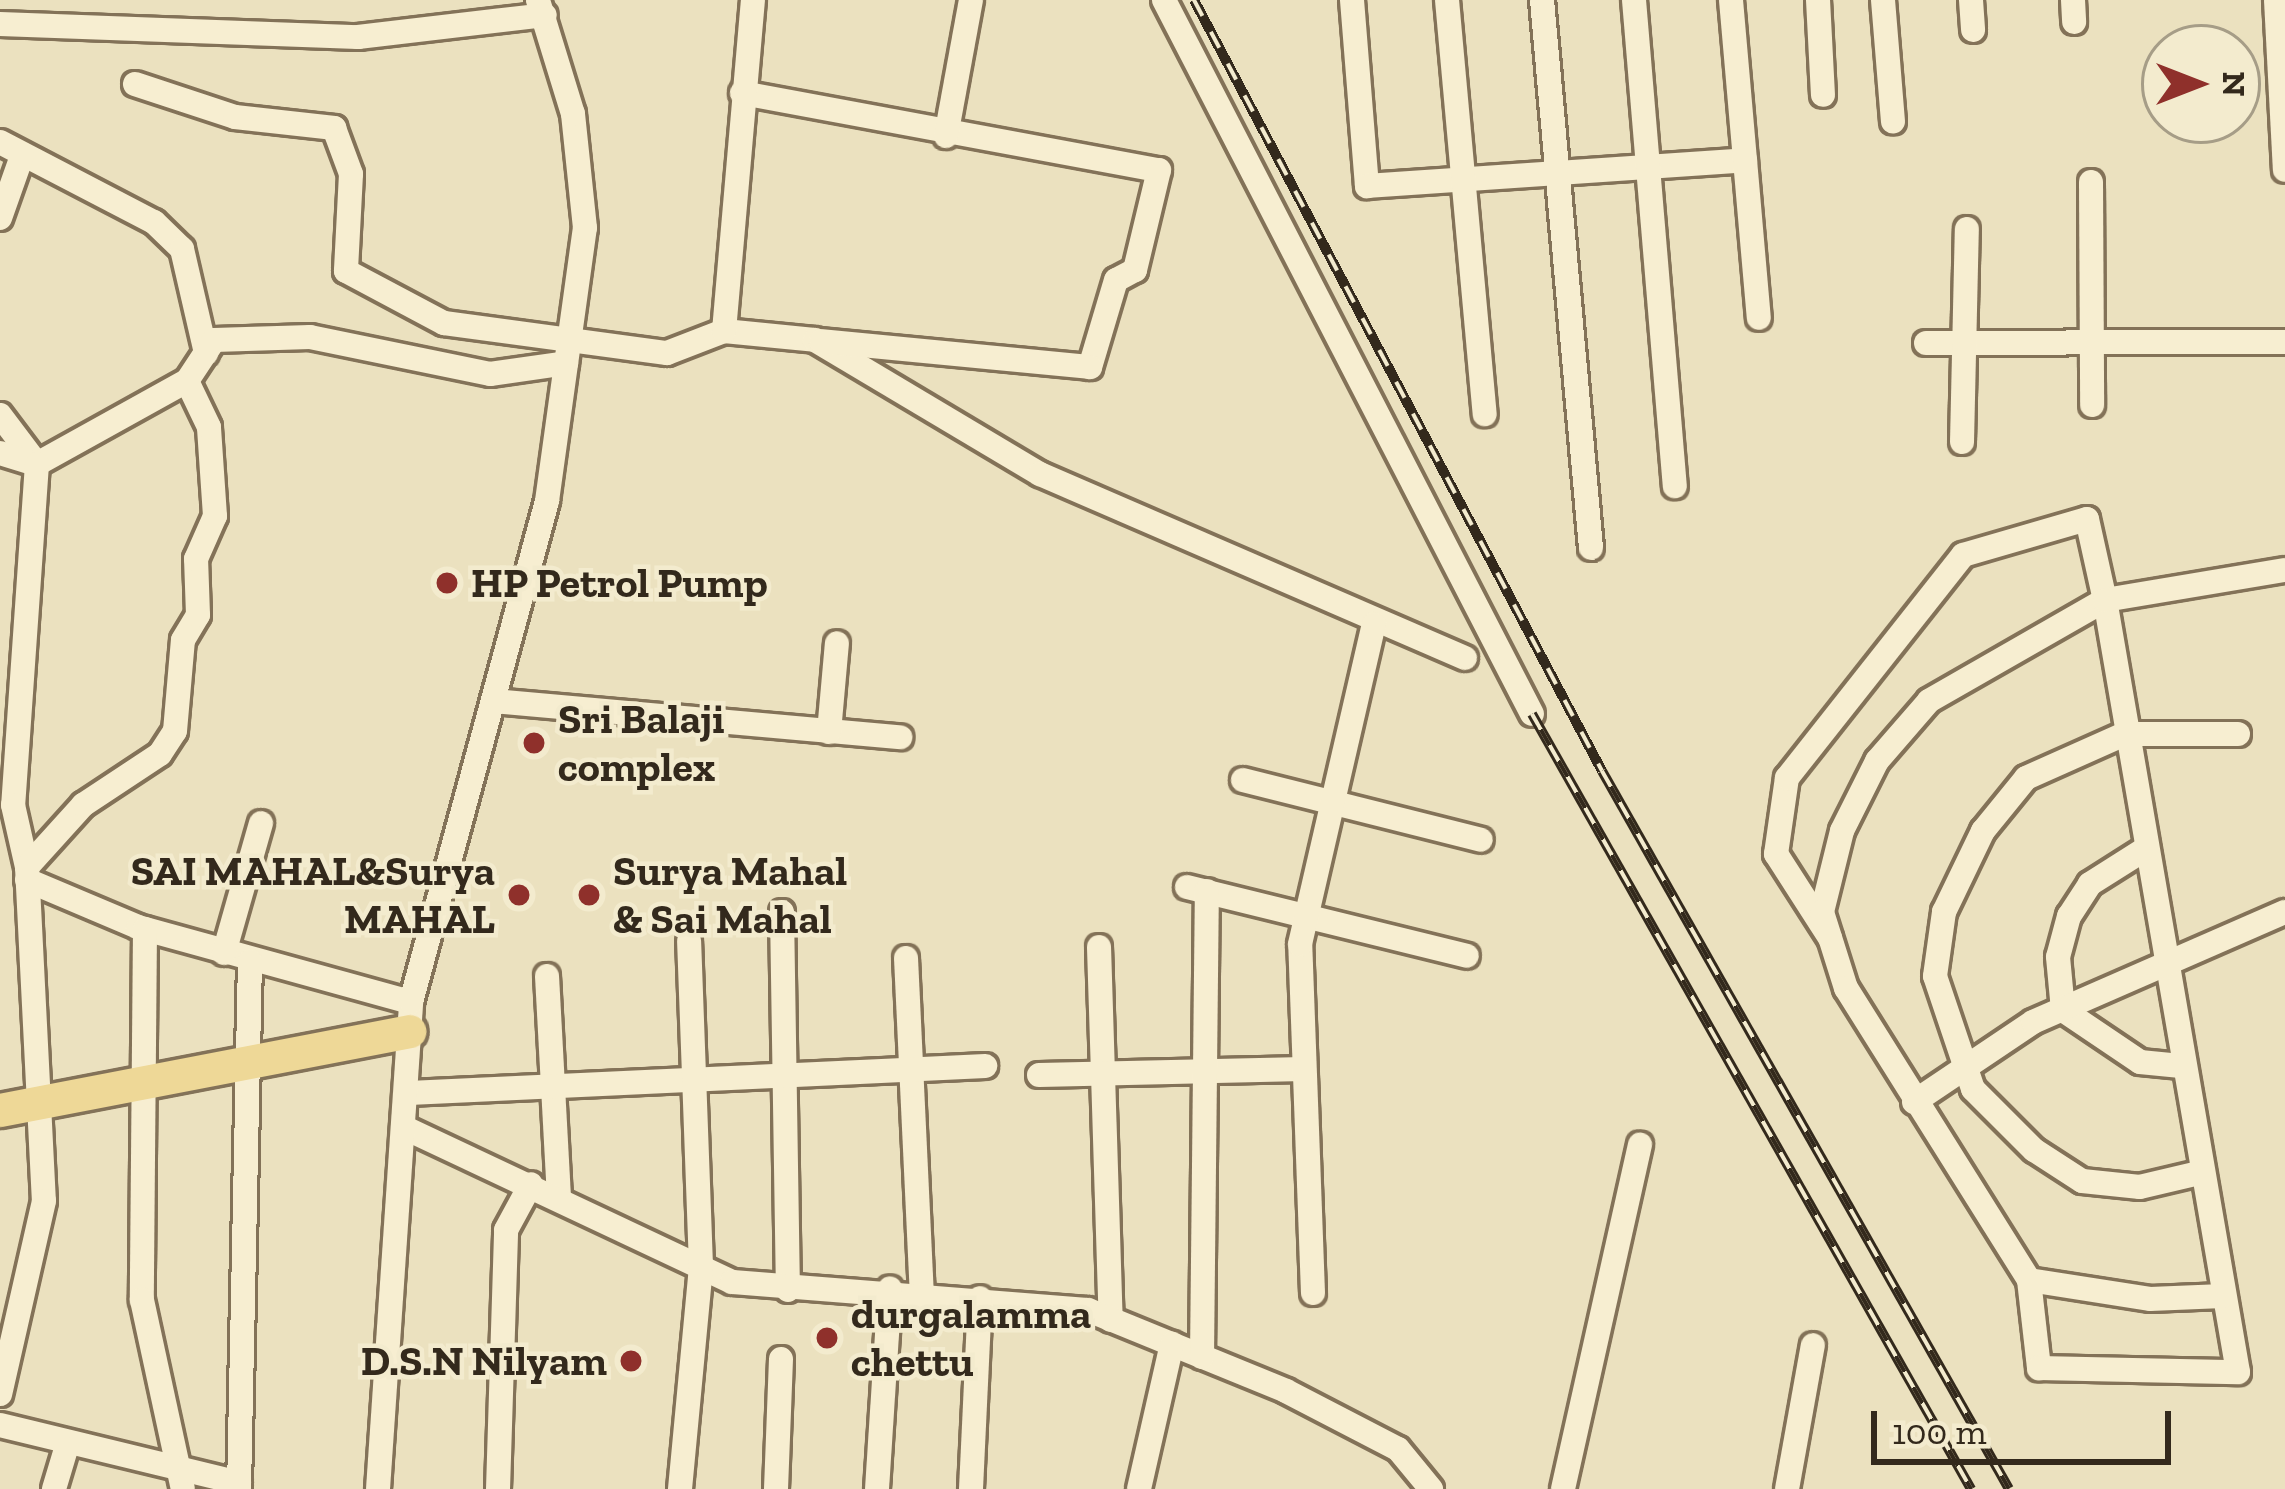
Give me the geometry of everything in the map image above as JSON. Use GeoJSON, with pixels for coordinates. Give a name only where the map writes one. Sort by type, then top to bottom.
{"type":"FeatureCollection","features":[{"type":"Feature","properties":{"kind":"main road"},"geometry":{"type":"LineString","coordinates":[[16,1109],[249,1060],[410,1016]]}},
{"type":"Feature","properties":{"kind":"street"},"geometry":{"type":"LineString","coordinates":[[724,331],[753,0]]}},
{"type":"Feature","properties":{"kind":"street"},"geometry":{"type":"LineString","coordinates":[[946,136],[970,0]]}},
{"type":"Feature","properties":{"kind":"street"},"geometry":{"type":"LineString","coordinates":[[1164,0],[1532,714]]}},
{"type":"Feature","properties":{"kind":"street"},"geometry":{"type":"LineString","coordinates":[[1352,0],[1367,186],[1745,160]]}},
{"type":"Feature","properties":{"kind":"street"},"geometry":{"type":"LineString","coordinates":[[1447,0],[1485,414]]}},
{"type":"Feature","properties":{"kind":"street"},"geometry":{"type":"LineString","coordinates":[[1542,0],[1591,548]]}},
{"type":"Feature","properties":{"kind":"street"},"geometry":{"type":"LineString","coordinates":[[1634,0],[1675,486]]}},
{"type":"Feature","properties":{"kind":"street"},"geometry":{"type":"LineString","coordinates":[[1731,0],[1759,318]]}},
{"type":"Feature","properties":{"kind":"street"},"geometry":{"type":"LineString","coordinates":[[1818,0],[1823,95]]}},
{"type":"Feature","properties":{"kind":"street"},"geometry":{"type":"LineString","coordinates":[[1883,0],[1893,122]]}},
{"type":"Feature","properties":{"kind":"street"},"geometry":{"type":"LineString","coordinates":[[1971,0],[1973,30]]}},
{"type":"Feature","properties":{"kind":"street"},"geometry":{"type":"LineString","coordinates":[[2276,0],[2285,170]]}},
{"type":"Feature","properties":{"kind":"street"},"geometry":{"type":"LineString","coordinates":[[0,24],[358,38],[541,8],[572,114],[585,228],[547,501],[410,1016],[409,1093],[378,1489]]}},
{"type":"Feature","properties":{"kind":"street"},"geometry":{"type":"LineString","coordinates":[[135,84],[235,117],[334,128],[351,174],[346,272],[359,284],[444,322],[667,352],[724,331],[1090,367],[1116,280],[1135,270],[1159,170],[946,136],[742,93]]}},
{"type":"Feature","properties":{"kind":"street"},"geometry":{"type":"LineString","coordinates":[[0,218],[11,149],[154,222],[182,249],[206,353]]}},
{"type":"Feature","properties":{"kind":"street"},"geometry":{"type":"LineString","coordinates":[[2091,182],[2092,405]]}},
{"type":"Feature","properties":{"kind":"street"},"geometry":{"type":"LineString","coordinates":[[1962,442],[1967,229]]}},
{"type":"Feature","properties":{"kind":"street"},"geometry":{"type":"LineString","coordinates":[[0,453],[38,464],[187,382],[214,340],[310,337],[490,374],[566,363]]}},
{"type":"Feature","properties":{"kind":"street"},"geometry":{"type":"LineString","coordinates":[[815,340],[1040,475],[1374,624],[1465,658]]}},
{"type":"Feature","properties":{"kind":"street"},"geometry":{"type":"LineString","coordinates":[[1926,343],[2285,343]]}},
{"type":"Feature","properties":{"kind":"street"},"geometry":{"type":"LineString","coordinates":[[27,874],[82,805],[160,754],[175,731],[183,640],[198,615],[196,559],[215,517],[208,427],[187,382]]}},
{"type":"Feature","properties":{"kind":"street"},"geometry":{"type":"LineString","coordinates":[[0,416],[38,464],[13,805],[27,874],[16,1109],[44,1201],[0,1394]]}},
{"type":"Feature","properties":{"kind":"street"},"geometry":{"type":"LineString","coordinates":[[1830,938],[1776,854],[1775,805],[1925,598],[1963,555],[2087,519],[2105,600],[2162,964],[2238,1372],[2039,1368],[2029,1280],[1846,988],[1830,938],[1822,913],[1842,831],[1877,761],[1929,701],[2105,600],[2285,570]]}},
{"type":"Feature","properties":{"kind":"street"},"geometry":{"type":"LineString","coordinates":[[1313,1293],[1304,1069],[1308,914],[1374,624]]}},
{"type":"Feature","properties":{"kind":"street"},"geometry":{"type":"LineString","coordinates":[[829,732],[837,644]]}},
{"type":"Feature","properties":{"kind":"street"},"geometry":{"type":"LineString","coordinates":[[494,701],[900,737]]}},
{"type":"Feature","properties":{"kind":"street"},"geometry":{"type":"LineString","coordinates":[[2199,1173],[2140,1186],[2083,1180],[2034,1150],[1966,1073],[1935,976],[1944,913],[1983,831],[2026,778],[2125,734],[2238,734]]}},
{"type":"Feature","properties":{"kind":"street"},"geometry":{"type":"LineString","coordinates":[[1243,780],[1481,840]]}},
{"type":"Feature","properties":{"kind":"street"},"geometry":{"type":"LineString","coordinates":[[224,953],[261,823]]}},
{"type":"Feature","properties":{"kind":"street"},"geometry":{"type":"LineString","coordinates":[[2063,1010],[2069,916],[2090,884],[2143,851]]}},
{"type":"Feature","properties":{"kind":"street"},"geometry":{"type":"LineString","coordinates":[[27,874],[145,929],[410,1016]]}},
{"type":"Feature","properties":{"kind":"street"},"geometry":{"type":"LineString","coordinates":[[1202,1357],[1203,1071],[1197,889],[1467,956]]}},
{"type":"Feature","properties":{"kind":"street"},"geometry":{"type":"LineString","coordinates":[[782,911],[791,1074],[788,1290]]}},
{"type":"Feature","properties":{"kind":"street"},"geometry":{"type":"LineString","coordinates":[[1914,1102],[2063,1010],[2285,912]]}},
{"type":"Feature","properties":{"kind":"street"},"geometry":{"type":"LineString","coordinates":[[145,929],[142,1300],[180,1480]]}},
{"type":"Feature","properties":{"kind":"street"},"geometry":{"type":"LineString","coordinates":[[680,1489],[701,1267],[689,941]]}},
{"type":"Feature","properties":{"kind":"street"},"geometry":{"type":"LineString","coordinates":[[1099,947],[1111,1320]]}},
{"type":"Feature","properties":{"kind":"street"},"geometry":{"type":"LineString","coordinates":[[906,958],[916,1069],[922,1292]]}},
{"type":"Feature","properties":{"kind":"street"},"geometry":{"type":"LineString","coordinates":[[0,1425],[66,1449],[180,1480],[239,1486],[250,961]]}},
{"type":"Feature","properties":{"kind":"street"},"geometry":{"type":"LineString","coordinates":[[547,976],[559,1197]]}},
{"type":"Feature","properties":{"kind":"street"},"geometry":{"type":"LineString","coordinates":[[2063,1010],[2140,1062],[2181,1066]]}},
{"type":"Feature","properties":{"kind":"street"},"geometry":{"type":"LineString","coordinates":[[409,1093],[985,1066]]}},
{"type":"Feature","properties":{"kind":"street"},"geometry":{"type":"LineString","coordinates":[[1039,1076],[1304,1069]]}},
{"type":"Feature","properties":{"kind":"street"},"geometry":{"type":"LineString","coordinates":[[405,1128],[701,1267],[788,1290],[890,1288],[1111,1320],[1398,1449],[1431,1489]]}},
{"type":"Feature","properties":{"kind":"street"},"geometry":{"type":"LineString","coordinates":[[1563,1489],[1640,1144]]}},
{"type":"Feature","properties":{"kind":"street"},"geometry":{"type":"LineString","coordinates":[[498,1489],[506,1231],[531,1184]]}},
{"type":"Feature","properties":{"kind":"street"},"geometry":{"type":"LineString","coordinates":[[2029,1280],[2150,1299],[2223,1296]]}},
{"type":"Feature","properties":{"kind":"street"},"geometry":{"type":"LineString","coordinates":[[877,1489],[890,1288]]}},
{"type":"Feature","properties":{"kind":"street"},"geometry":{"type":"LineString","coordinates":[[971,1489],[980,1298]]}},
{"type":"Feature","properties":{"kind":"street"},"geometry":{"type":"LineString","coordinates":[[1138,1489],[1172,1344]]}},
{"type":"Feature","properties":{"kind":"street"},"geometry":{"type":"LineString","coordinates":[[1787,1489],[1813,1345]]}},
{"type":"Feature","properties":{"kind":"street"},"geometry":{"type":"LineString","coordinates":[[776,1489],[781,1359]]}},
{"type":"Feature","properties":{"kind":"street"},"geometry":{"type":"LineString","coordinates":[[54,1489],[66,1449]]}},
{"type":"Feature","properties":{"kind":"railway"},"geometry":{"type":"LineString","coordinates":[[1194,0],[1602,771],[2009,1489]]}},
{"type":"Feature","properties":{"kind":"railway"},"geometry":{"type":"LineString","coordinates":[[1532,714],[1971,1489]]}},
{"type":"Feature","properties":{"kind":"place","name":"HP Petrol Pump"},"geometry":{"type":"Point","coordinates":[447,583]}},
{"type":"Feature","properties":{"kind":"place","name":"Sri Balaji complex"},"geometry":{"type":"Point","coordinates":[534,743]}},
{"type":"Feature","properties":{"kind":"place","name":"SAI MAHAL&Surya MAHAL"},"geometry":{"type":"Point","coordinates":[519,895]}},
{"type":"Feature","properties":{"kind":"place","name":"Surya Mahal & Sai Mahal"},"geometry":{"type":"Point","coordinates":[589,895]}},
{"type":"Feature","properties":{"kind":"place","name":"durgalamma chettu"},"geometry":{"type":"Point","coordinates":[827,1338]}},
{"type":"Feature","properties":{"kind":"place","name":"D.S.N Nilyam"},"geometry":{"type":"Point","coordinates":[631,1361]}}]}
